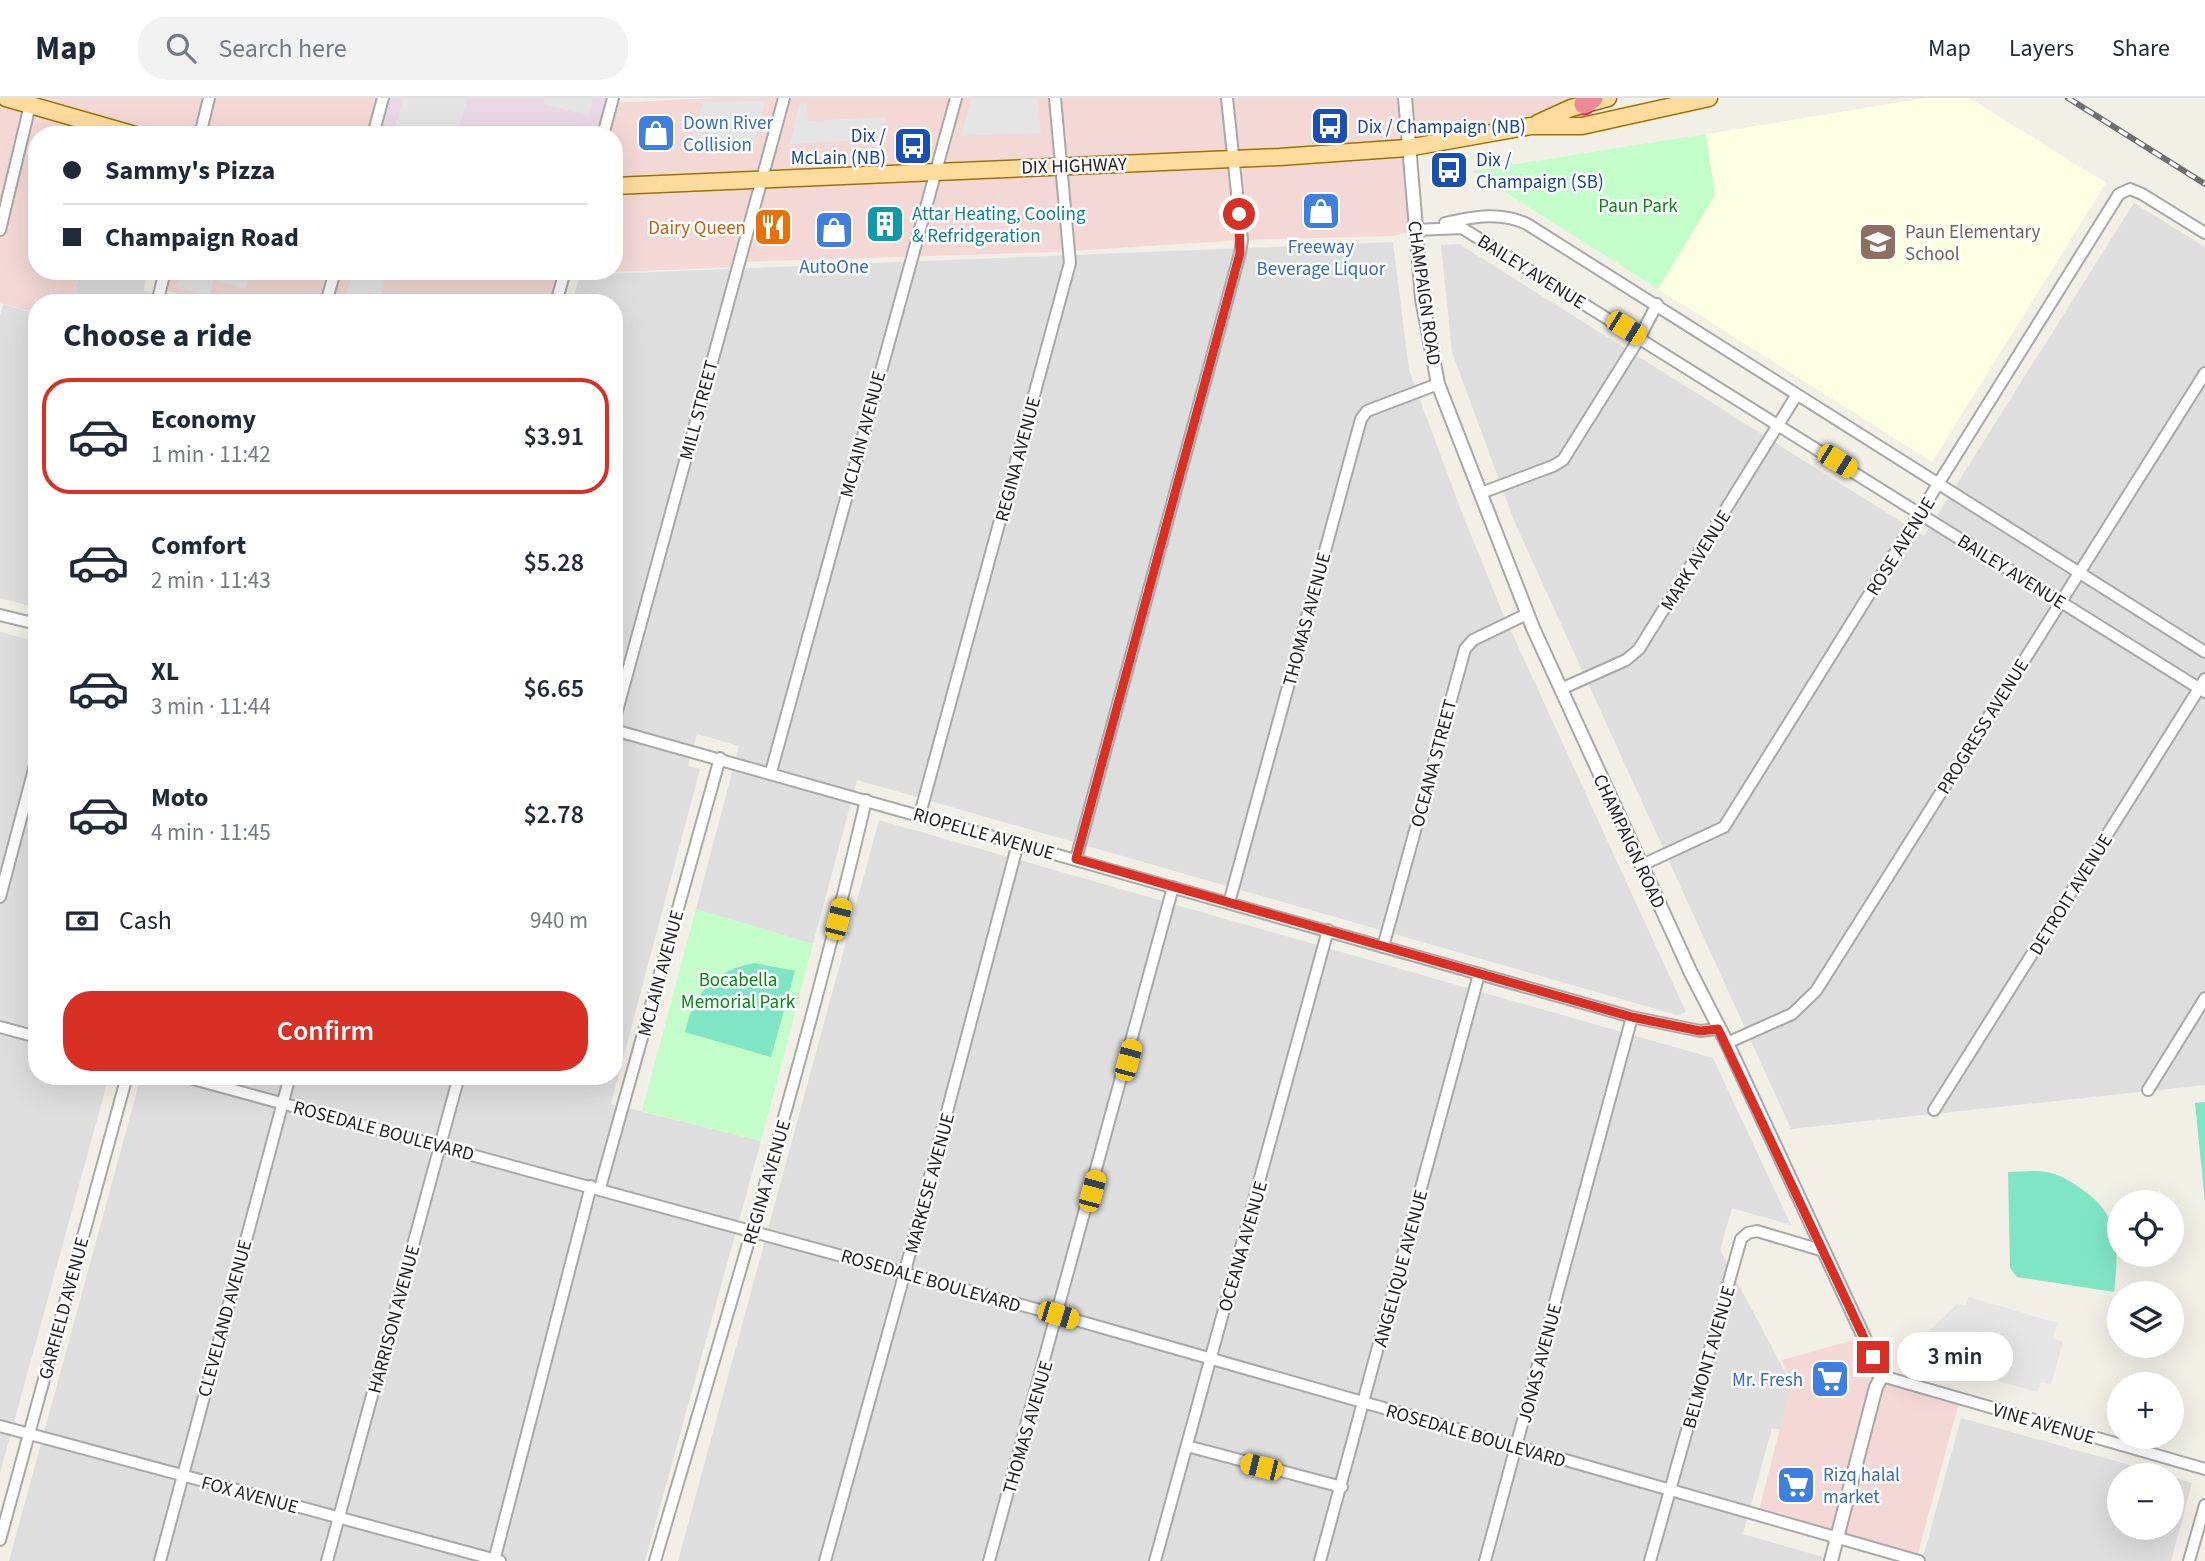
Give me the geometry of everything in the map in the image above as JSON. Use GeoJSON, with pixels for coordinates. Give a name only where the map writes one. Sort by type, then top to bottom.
{"type":"FeatureCollection","features":[{"type":"Feature","properties":{"kind":"main road"},"geometry":{"type":"LineString","coordinates":[[6,98],[31,102],[107,126]]}},
{"type":"Feature","properties":{"kind":"main road","name":"DIX HIGHWAY"},"geometry":{"type":"LineString","coordinates":[[1531,126],[1588,101],[1608,98]]}},
{"type":"Feature","properties":{"kind":"main road","name":"DIX HIGHWAY"},"geometry":{"type":"LineString","coordinates":[[623,186],[1234,159],[1407,148],[1531,126],[1582,126],[1709,98]]}},
{"type":"Feature","properties":{"kind":"street"},"geometry":{"type":"LineString","coordinates":[[202,126],[209,98]]}},
{"type":"Feature","properties":{"kind":"street"},"geometry":{"type":"LineString","coordinates":[[375,126],[383,98]]}},
{"type":"Feature","properties":{"kind":"street"},"geometry":{"type":"LineString","coordinates":[[605,126],[613,98]]}},
{"type":"Feature","properties":{"kind":"street","name":"MILL STREET"},"geometry":{"type":"LineString","coordinates":[[623,688],[751,210],[764,180],[784,98]]}},
{"type":"Feature","properties":{"kind":"street","name":"MCLAIN AVENUE"},"geometry":{"type":"LineString","coordinates":[[771,772],[957,98]]}},
{"type":"Feature","properties":{"kind":"street","name":"REGINA AVENUE"},"geometry":{"type":"LineString","coordinates":[[920,814],[1070,263],[1055,98]]}},
{"type":"Feature","properties":{"kind":"street"},"geometry":{"type":"LineString","coordinates":[[1076,859],[1240,253],[1242,240],[1227,98]]}},
{"type":"Feature","properties":{"kind":"street","name":"CHAMPAIGN ROAD"},"geometry":{"type":"LineString","coordinates":[[1405,98],[1407,148],[1422,299],[1438,384],[1527,614],[1718,1029],[1727,1043],[1882,1376]]}},
{"type":"Feature","properties":{"kind":"street"},"geometry":{"type":"LineString","coordinates":[[0,230],[31,102]]}},
{"type":"Feature","properties":{"kind":"street","name":"ROSE AVENUE"},"geometry":{"type":"LineString","coordinates":[[1642,865],[1724,827],[2119,194],[2127,189],[2142,194],[2205,233]]}},
{"type":"Feature","properties":{"kind":"street","name":"BAILEY AVENUE"},"geometry":{"type":"LineString","coordinates":[[1415,230],[1471,217],[1493,215],[1514,218],[1657,304],[1796,396],[2205,653]]}},
{"type":"Feature","properties":{"kind":"street","name":"BAILEY AVENUE"},"geometry":{"type":"LineString","coordinates":[[1415,230],[1462,228],[2061,602],[2203,686]]}},
{"type":"Feature","properties":{"kind":"street"},"geometry":{"type":"LineString","coordinates":[[1480,493],[1563,460],[1640,337],[1657,304]]}},
{"type":"Feature","properties":{"kind":"street","name":"PROGRESS AVENUE"},"geometry":{"type":"LineString","coordinates":[[1727,1043],[1792,1014],[1816,991],[2205,373]]}},
{"type":"Feature","properties":{"kind":"street","name":"THOMAS AVENUE"},"geometry":{"type":"LineString","coordinates":[[1229,903],[1361,419],[1367,411],[1438,384]]}},
{"type":"Feature","properties":{"kind":"street","name":"MARK AVENUE"},"geometry":{"type":"LineString","coordinates":[[1561,689],[1626,660],[1639,649],[1796,396]]}},
{"type":"Feature","properties":{"kind":"street","name":"OCEANA STREET"},"geometry":{"type":"LineString","coordinates":[[1383,947],[1465,649],[1473,640],[1527,614]]}},
{"type":"Feature","properties":{"kind":"street"},"geometry":{"type":"LineString","coordinates":[[0,615],[28,622]]}},
{"type":"Feature","properties":{"kind":"street","name":"DETROIT AVENUE"},"geometry":{"type":"LineString","coordinates":[[1934,1110],[2203,686]]}},
{"type":"Feature","properties":{"kind":"street","name":"RIOPELLE AVENUE"},"geometry":{"type":"LineString","coordinates":[[623,732],[1632,1017],[1700,1031],[1718,1029]]}},
{"type":"Feature","properties":{"kind":"street","name":"MCLAIN AVENUE"},"geometry":{"type":"LineString","coordinates":[[496,1561],[596,1187],[720,758]]}},
{"type":"Feature","properties":{"kind":"street"},"geometry":{"type":"LineString","coordinates":[[0,897],[28,792]]}},
{"type":"Feature","properties":{"kind":"street","name":"REGINA AVENUE"},"geometry":{"type":"LineString","coordinates":[[654,1561],[752,1231],[831,946],[866,800]]}},
{"type":"Feature","properties":{"kind":"street","name":"MARKESE AVENUE"},"geometry":{"type":"LineString","coordinates":[[825,1561],[905,1273],[1018,844]]}},
{"type":"Feature","properties":{"kind":"street","name":"THOMAS AVENUE"},"geometry":{"type":"LineString","coordinates":[[989,1561],[1173,887]]}},
{"type":"Feature","properties":{"kind":"street","name":"OCEANA AVENUE"},"geometry":{"type":"LineString","coordinates":[[1155,1561],[1328,930]]}},
{"type":"Feature","properties":{"kind":"street","name":"ANGELIQUE AVENUE"},"geometry":{"type":"LineString","coordinates":[[1320,1561],[1479,974]]}},
{"type":"Feature","properties":{"kind":"street"},"geometry":{"type":"LineString","coordinates":[[2148,1090],[2205,998]]}},
{"type":"Feature","properties":{"kind":"street","name":"JONAS AVENUE"},"geometry":{"type":"LineString","coordinates":[[1485,1561],[1632,1017]]}},
{"type":"Feature","properties":{"kind":"street"},"geometry":{"type":"LineString","coordinates":[[0,1027],[28,1035]]}},
{"type":"Feature","properties":{"kind":"street","name":"GARFIELD AVENUE"},"geometry":{"type":"LineString","coordinates":[[0,1540],[125,1085]]}},
{"type":"Feature","properties":{"kind":"street","name":"ROSEDALE BOULEVARD"},"geometry":{"type":"LineString","coordinates":[[216,1085],[1058,1315],[1919,1561]]}},
{"type":"Feature","properties":{"kind":"street","name":"CLEVELAND AVENUE"},"geometry":{"type":"LineString","coordinates":[[160,1561],[287,1085]]}},
{"type":"Feature","properties":{"kind":"street","name":"HARRISON AVENUE"},"geometry":{"type":"LineString","coordinates":[[327,1561],[457,1085]]}},
{"type":"Feature","properties":{"kind":"street","name":"BELMONT AVENUE"},"geometry":{"type":"LineString","coordinates":[[1650,1561],[1741,1239],[1756,1231],[1824,1251]]}},
{"type":"Feature","properties":{"kind":"street"},"geometry":{"type":"LineString","coordinates":[[1831,1561],[1876,1387],[1882,1376]]}},
{"type":"Feature","properties":{"kind":"street","name":"VINE AVENUE"},"geometry":{"type":"LineString","coordinates":[[1882,1376],[2205,1469]]}},
{"type":"Feature","properties":{"kind":"street","name":"FOX AVENUE"},"geometry":{"type":"LineString","coordinates":[[0,1426],[496,1561]]}},
{"type":"Feature","properties":{"kind":"street"},"geometry":{"type":"LineString","coordinates":[[1187,1446],[1342,1487]]}},
{"type":"Feature","properties":{"kind":"street"},"geometry":{"type":"LineString","coordinates":[[2189,1561],[2205,1505]]}},
{"type":"Feature","properties":{"kind":"shaded area"},"geometry":{"type":"Polygon","coordinates":[[[0,98],[383,98],[375,126],[28,126],[28,280],[77,280],[74,294],[28,294],[28,311],[0,303],[0,98]]]}},
{"type":"Feature","properties":{"kind":"shaded area"},"geometry":{"type":"Polygon","coordinates":[[[383,98],[613,98],[605,126],[375,126],[383,98]]]}},
{"type":"Feature","properties":{"kind":"shaded area"},"geometry":{"type":"Polygon","coordinates":[[[403,98],[467,98],[459,126],[395,126],[403,98]]]}},
{"type":"Feature","properties":{"kind":"shaded area"},"geometry":{"type":"Polygon","coordinates":[[[545,98],[593,98],[588,116],[543,104],[545,98]]]}},
{"type":"Feature","properties":{"kind":"shaded area"},"geometry":{"type":"Polygon","coordinates":[[[717,98],[1598,98],[1531,126],[1408,148],[1415,230],[1394,236],[1242,240],[1055,252],[740,262],[738,267],[623,272],[623,126],[605,126],[611,103],[717,98]]]}},
{"type":"Feature","properties":{"kind":"shaded area"},"geometry":{"type":"Polygon","coordinates":[[[972,98],[1037,98],[1041,133],[961,136],[972,98]]]}},
{"type":"Feature","properties":{"kind":"shaded area","name":"Paun Elementary School"},"geometry":{"type":"Polygon","coordinates":[[[1926,98],[1969,98],[2106,183],[1932,462],[1658,289],[1715,195],[1706,134],[1926,98]]]}},
{"type":"Feature","properties":{"kind":"shaded area"},"geometry":{"type":"Polygon","coordinates":[[[765,101],[754,145],[690,148],[703,102],[765,101]]]}},
{"type":"Feature","properties":{"kind":"shaded area"},"geometry":{"type":"Polygon","coordinates":[[[807,103],[808,121],[886,117],[880,139],[790,144],[799,104],[807,103]]]}},
{"type":"Feature","properties":{"kind":"shaded area"},"geometry":{"type":"Polygon","coordinates":[[[2134,203],[2205,247],[2205,1085],[1791,1129],[1515,523],[1452,352],[1441,245],[1459,244],[1924,536],[2134,203]]]}},
{"type":"Feature","properties":{"kind":"shaded area"},"geometry":{"type":"Polygon","coordinates":[[[1393,242],[1409,370],[1462,513],[1501,609],[1686,1012],[1677,1015],[857,780],[813,944],[696,909],[739,746],[697,734],[688,766],[700,769],[623,1059],[623,294],[575,294],[579,280],[623,280],[623,273],[1393,242]]]}},
{"type":"Feature","properties":{"kind":"shaded area"},"geometry":{"type":"Polygon","coordinates":[[[78,280],[146,280],[144,291],[154,294],[74,294],[78,280]]]}},
{"type":"Feature","properties":{"kind":"shaded area"},"geometry":{"type":"Polygon","coordinates":[[[162,280],[563,280],[559,294],[178,294],[160,289],[162,280]]]}},
{"type":"Feature","properties":{"kind":"shaded area"},"geometry":{"type":"Polygon","coordinates":[[[179,280],[214,280],[210,294],[177,287],[179,280]]]}},
{"type":"Feature","properties":{"kind":"shaded area"},"geometry":{"type":"Polygon","coordinates":[[[214,280],[248,280],[246,289],[214,280]]]}},
{"type":"Feature","properties":{"kind":"shaded area"},"geometry":{"type":"Polygon","coordinates":[[[350,280],[385,280],[381,294],[347,294],[350,280]]]}},
{"type":"Feature","properties":{"kind":"shaded area"},"geometry":{"type":"Polygon","coordinates":[[[3,304],[28,311],[28,606],[0,598],[0,316],[3,304]]]}},
{"type":"Feature","properties":{"kind":"shaded area"},"geometry":{"type":"Polygon","coordinates":[[[0,632],[28,640],[28,1085],[107,1085],[0,1473],[0,632]]]}},
{"type":"Feature","properties":{"kind":"shaded area"},"geometry":{"type":"Polygon","coordinates":[[[879,820],[1713,1058],[1791,1225],[1732,1208],[1720,1250],[1793,1387],[1782,1430],[1772,1428],[1743,1534],[1837,1561],[678,1561],[879,820]]]}},
{"type":"Feature","properties":{"kind":"shaded area"},"geometry":{"type":"Polygon","coordinates":[[[139,1085],[616,1085],[611,1104],[761,1141],[645,1561],[9,1561],[139,1085]]]}},
{"type":"Feature","properties":{"kind":"shaded area"},"geometry":{"type":"Polygon","coordinates":[[[1969,1297],[2057,1323],[2053,1338],[2063,1342],[2051,1384],[2041,1382],[2037,1392],[1919,1358],[1926,1334],[1957,1304],[1966,1306],[1969,1297]]]}},
{"type":"Feature","properties":{"kind":"shaded area"},"geometry":{"type":"Polygon","coordinates":[[[1864,1337],[1882,1376],[1960,1399],[1916,1560],[1758,1514],[1791,1385],[1782,1360],[1864,1337]]]}},
{"type":"Feature","properties":{"kind":"shaded area"},"geometry":{"type":"Polygon","coordinates":[[[1961,1418],[2123,1463],[2107,1463],[2107,1540],[2177,1540],[2171,1561],[1922,1561],[1961,1418]]]}},
{"type":"Feature","properties":{"kind":"shaded area"},"geometry":{"type":"Polygon","coordinates":[[[2184,1481],[2192,1483],[2184,1513],[2184,1481]]]}},
{"type":"Feature","properties":{"kind":"green space","name":"Paun Park"},"geometry":{"type":"Polygon","coordinates":[[[1706,134],[1715,195],[1658,289],[1472,171],[1706,134]]]}},
{"type":"Feature","properties":{"kind":"green space","name":"Bocabella Memorial Park"},"geometry":{"type":"Polygon","coordinates":[[[696,909],[813,944],[761,1141],[642,1111],[696,909]]]}},
{"type":"Feature","properties":{"kind":"green space"},"geometry":{"type":"Polygon","coordinates":[[[755,963],[795,971],[771,1057],[685,1032],[694,1006],[708,986],[728,971],[755,963]]]}},
{"type":"Feature","properties":{"kind":"green space"},"geometry":{"type":"Polygon","coordinates":[[[2205,1102],[2205,1202],[2195,1103],[2205,1102]]]}},
{"type":"Feature","properties":{"kind":"green space"},"geometry":{"type":"Polygon","coordinates":[[[2041,1171],[2060,1176],[2080,1188],[2103,1209],[2107,1216],[2107,1267],[2116,1267],[2115,1281],[2107,1281],[2107,1291],[2017,1277],[2010,1268],[2008,1172],[2041,1171]]]}},
{"type":"Feature","properties":{"kind":"railway"},"geometry":{"type":"LineString","coordinates":[[2068,98],[2205,184]]}},
{"type":"Feature","properties":{"kind":"place","name":"Dix / Champaign (NB)"},"geometry":{"type":"Point","coordinates":[1330,126]}},
{"type":"Feature","properties":{"kind":"place","name":"Down River Collision"},"geometry":{"type":"Point","coordinates":[656,133]}},
{"type":"Feature","properties":{"kind":"place","name":"Dix / McLain (NB)"},"geometry":{"type":"Point","coordinates":[913,146]}},
{"type":"Feature","properties":{"kind":"place","name":"Dix / Champaign (SB)"},"geometry":{"type":"Point","coordinates":[1449,170]}},
{"type":"Feature","properties":{"kind":"place","name":"Freeway Beverage Liquor"},"geometry":{"type":"Point","coordinates":[1321,211]}},
{"type":"Feature","properties":{"kind":"place","name":"Attar Heating, Cooling & Refridgeration"},"geometry":{"type":"Point","coordinates":[885,224]}},
{"type":"Feature","properties":{"kind":"place","name":"Dairy Queen"},"geometry":{"type":"Point","coordinates":[773,227]}},
{"type":"Feature","properties":{"kind":"place","name":"AutoOne"},"geometry":{"type":"Point","coordinates":[834,230]}},
{"type":"Feature","properties":{"kind":"place","name":"Paun Elementary School"},"geometry":{"type":"Point","coordinates":[1878,242]}},
{"type":"Feature","properties":{"kind":"place","name":"Mr. Fresh"},"geometry":{"type":"Point","coordinates":[1830,1379]}},
{"type":"Feature","properties":{"kind":"place","name":"Rizq halal market"},"geometry":{"type":"Point","coordinates":[1796,1485]}},
{"type":"Feature","properties":{"kind":"route"},"geometry":{"type":"LineString","coordinates":[[1239,214],[1242,240],[1240,253],[1076,859],[1632,1017],[1700,1031],[1718,1029],[1727,1043],[1873,1357]]}}]}
